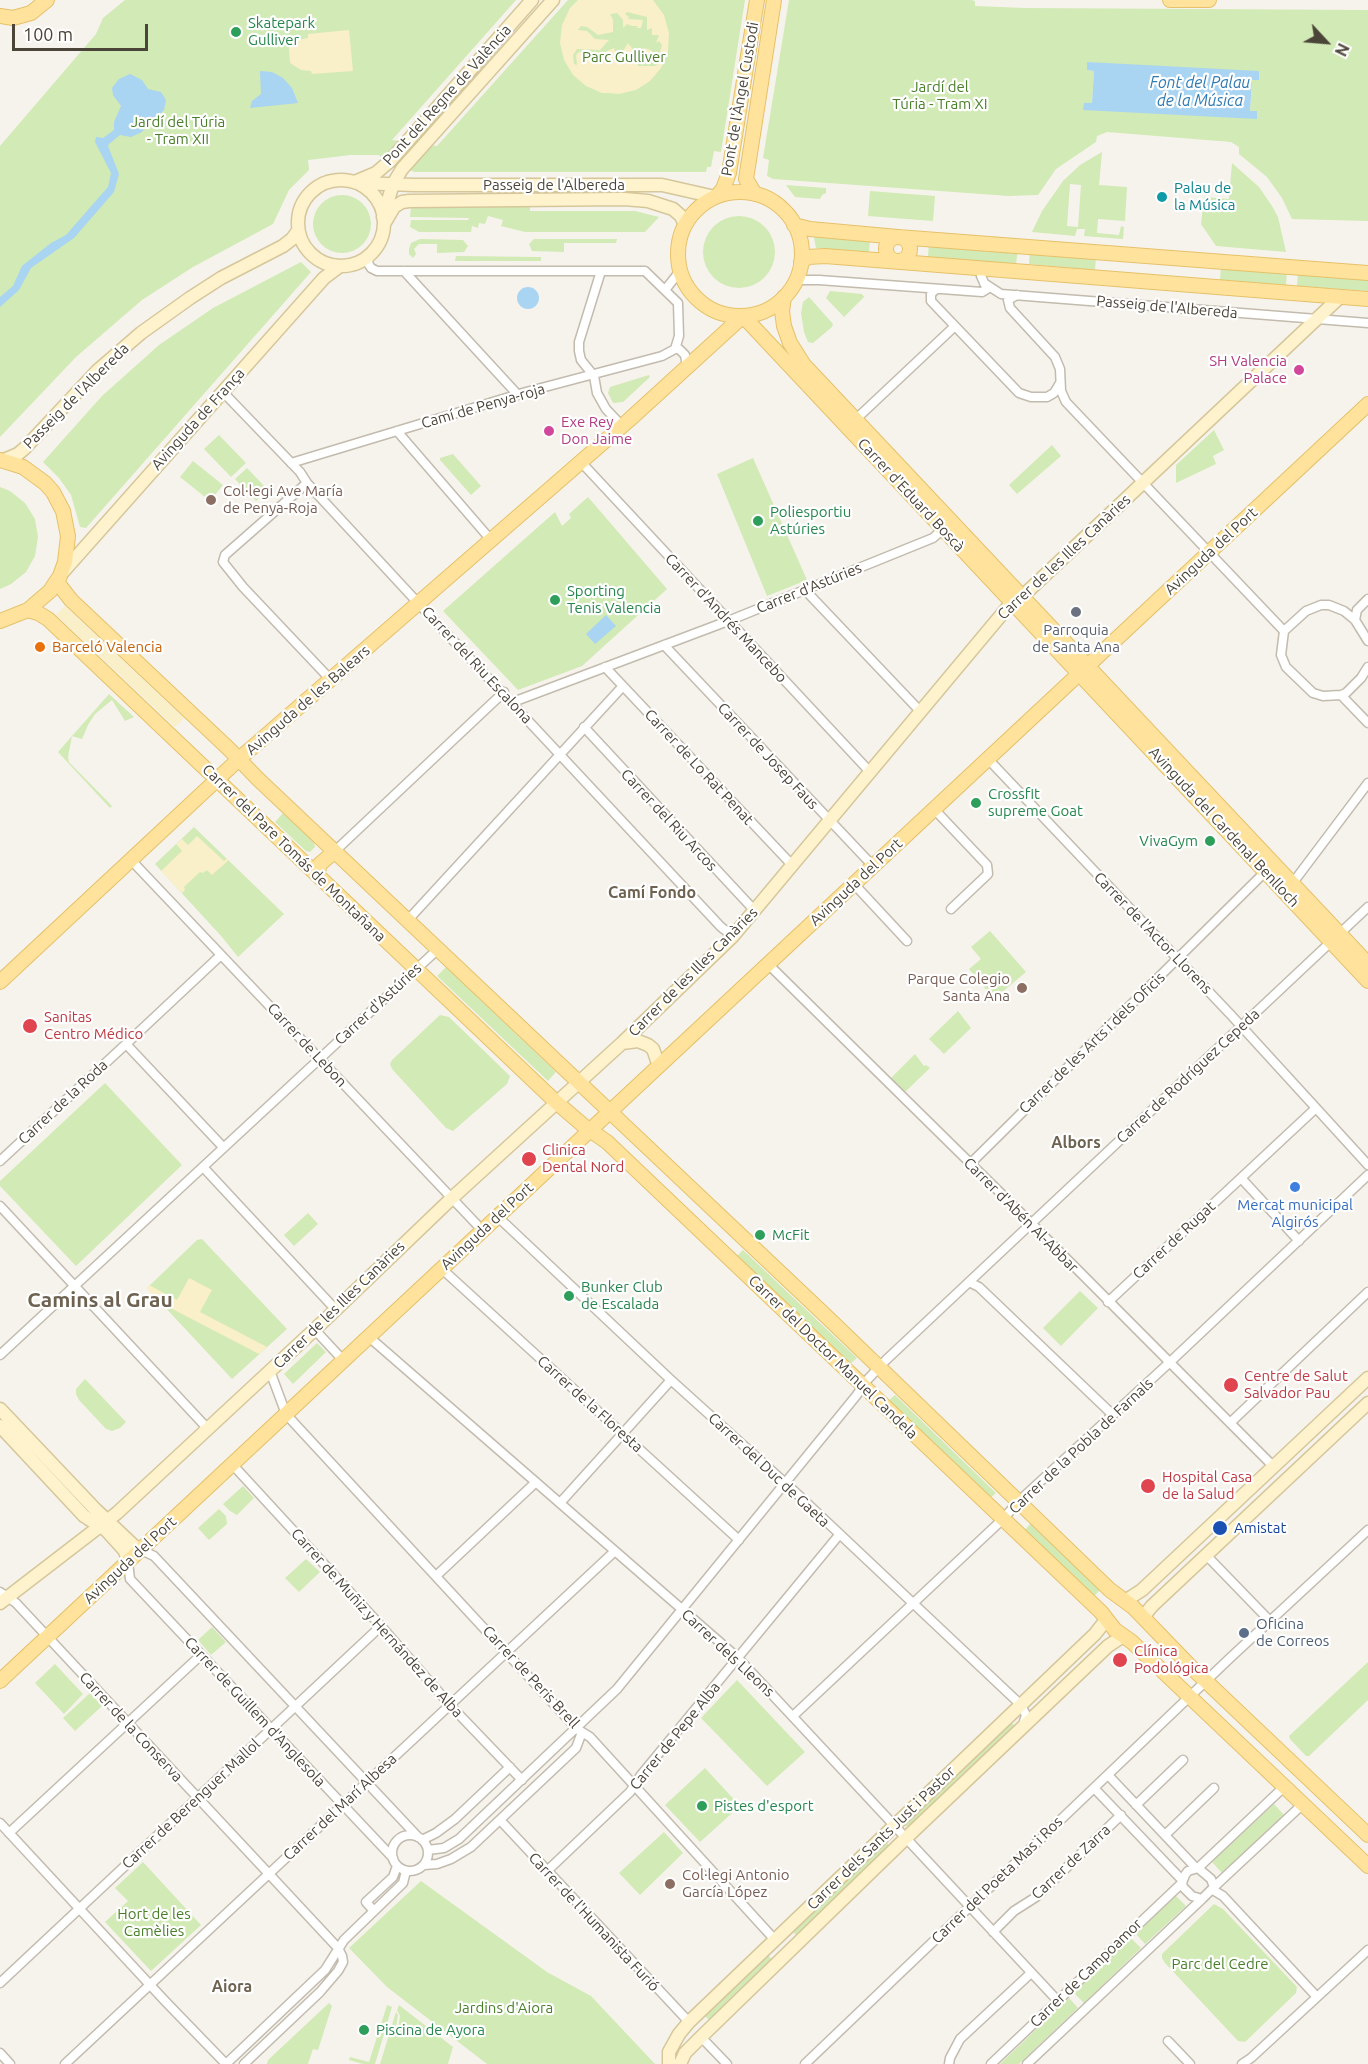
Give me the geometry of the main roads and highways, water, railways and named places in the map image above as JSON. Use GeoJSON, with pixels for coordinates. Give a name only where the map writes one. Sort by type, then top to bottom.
{"type":"FeatureCollection","features":[{"type":"Feature","properties":{"kind":"main road"},"geometry":{"type":"LineString","coordinates":[[0,16],[22,16],[39,8],[47,0]]}},
{"type":"Feature","properties":{"kind":"main road","name":"Pont de l'Àngel Custodi"},"geometry":{"type":"LineString","coordinates":[[716,197],[728,177],[757,0]]}},
{"type":"Feature","properties":{"kind":"main road","name":"Pont de l'Àngel Custodi"},"geometry":{"type":"LineString","coordinates":[[754,194],[746,179],[774,0]]}},
{"type":"Feature","properties":{"kind":"main road"},"geometry":{"type":"LineString","coordinates":[[1170,0],[1209,0]]}},
{"type":"Feature","properties":{"kind":"main road"},"geometry":{"type":"LineString","coordinates":[[733,192],[754,194],[777,204],[794,225],[799,237],[801,262],[793,285],[784,297],[769,308],[743,316],[720,312],[702,303],[689,289],[680,271],[678,252],[685,225],[692,214],[716,197],[733,192]]}},
{"type":"Feature","properties":{"kind":"main road"},"geometry":{"type":"LineString","coordinates":[[794,225],[810,229],[898,237],[1368,273]]}},
{"type":"Feature","properties":{"kind":"main road"},"geometry":{"type":"LineString","coordinates":[[897,261],[908,257],[911,250],[906,239],[898,237]]}},
{"type":"Feature","properties":{"kind":"main road","name":"Passeig de l'Albereda"},"geometry":{"type":"LineString","coordinates":[[1126,279],[1117,270],[1118,265],[1123,257],[1131,254]]}},
{"type":"Feature","properties":{"kind":"main road","name":"Passeig de l'Albereda"},"geometry":{"type":"LineString","coordinates":[[801,262],[815,256],[897,261],[1368,299]]}},
{"type":"Feature","properties":{"kind":"main road","name":"Passeig de l'Albereda"},"geometry":{"type":"LineString","coordinates":[[1187,284],[1194,279],[1198,270],[1197,265],[1189,259]]}},
{"type":"Feature","properties":{"kind":"main road","name":"Carrer d'Eduard Boscà"},"geometry":{"type":"LineString","coordinates":[[784,297],[782,311],[784,326],[794,350],[804,365],[1018,600],[1084,669]]}},
{"type":"Feature","properties":{"kind":"main road","name":"Avinguda de les Balears"},"geometry":{"type":"LineString","coordinates":[[0,982],[239,759],[622,426],[743,316]]}},
{"type":"Feature","properties":{"kind":"main road","name":"Carrer d'Eduard Boscà"},"geometry":{"type":"LineString","coordinates":[[743,316],[943,529],[1018,600]]}},
{"type":"Feature","properties":{"kind":"main road","name":"Avinguda del Port"},"geometry":{"type":"LineString","coordinates":[[0,1681],[1209,552],[1367,408]]}},
{"type":"Feature","properties":{"kind":"main road"},"geometry":{"type":"LineString","coordinates":[[2,460],[34,473],[45,483],[58,501],[66,520],[68,536],[67,552],[58,579],[41,600],[28,610],[6,619]]}},
{"type":"Feature","properties":{"kind":"main road","name":"Carrer del Pare Tomás de Montañana"},"geometry":{"type":"LineString","coordinates":[[58,579],[71,600],[578,1082]]}},
{"type":"Feature","properties":{"kind":"main road","name":"Carrer del Pare Tomás de Montañana"},"geometry":{"type":"LineString","coordinates":[[28,610],[48,619],[556,1102]]}},
{"type":"Feature","properties":{"kind":"main road","name":"Avinguda del Cardenal Benlloch"},"geometry":{"type":"LineString","coordinates":[[1084,669],[1265,872],[1335,938],[1368,964]]}},
{"type":"Feature","properties":{"kind":"main road","name":"Avinguda del Cardenal Benlloch"},"geometry":{"type":"LineString","coordinates":[[1084,669],[1292,884],[1368,981]]}},
{"type":"Feature","properties":{"kind":"main road"},"geometry":{"type":"LineString","coordinates":[[317,875],[321,864],[334,852]]}},
{"type":"Feature","properties":{"kind":"main road","name":"Carrer del Doctor Manuel Candela"},"geometry":{"type":"LineString","coordinates":[[578,1082],[1124,1601]]}},
{"type":"Feature","properties":{"kind":"main road","name":"Carrer del Doctor Manuel Candela"},"geometry":{"type":"LineString","coordinates":[[556,1102],[611,1146],[1106,1619]]}},
{"type":"Feature","properties":{"kind":"main road"},"geometry":{"type":"LineString","coordinates":[[1368,1835],[1206,1681],[1144,1618],[1124,1601],[1112,1606],[1106,1619],[1368,1866]]}},
{"type":"Feature","properties":{"kind":"main road"},"geometry":{"type":"LineString","coordinates":[[1124,1637],[1137,1631],[1144,1618]]}},
{"type":"Feature","properties":{"kind":"main road"},"geometry":{"type":"LineString","coordinates":[[1285,1786],[1295,1774],[1303,1773]]}},
{"type":"Feature","properties":{"kind":"main road"},"geometry":{"type":"LineString","coordinates":[[1303,1804],[1311,1800],[1319,1788]]}},
{"type":"Feature","properties":{"kind":"water","name":"Font del Palau de la Música"},"geometry":{"type":"Polygon","coordinates":[[[1087,62],[1259,71],[1259,80],[1252,80],[1250,111],[1257,111],[1257,119],[1083,110],[1084,103],[1092,103],[1094,71],[1087,70],[1087,62]]]}},
{"type":"Feature","properties":{"kind":"water"},"geometry":{"type":"Polygon","coordinates":[[[260,71],[272,72],[283,78],[292,88],[298,103],[250,108],[252,101],[261,94],[260,71]]]}},
{"type":"Feature","properties":{"kind":"water"},"geometry":{"type":"Polygon","coordinates":[[[130,74],[142,80],[148,89],[161,92],[166,100],[164,110],[156,118],[150,119],[142,132],[131,137],[120,135],[109,144],[119,174],[114,192],[74,238],[31,268],[19,290],[0,307],[0,297],[13,286],[22,266],[51,243],[66,235],[108,187],[111,173],[95,142],[96,137],[103,138],[114,130],[114,122],[121,106],[113,95],[112,88],[119,79],[130,74]]]}},
{"type":"Feature","properties":{"kind":"water"},"geometry":{"type":"Polygon","coordinates":[[[524,287],[532,287],[539,294],[539,302],[532,309],[524,309],[517,302],[517,294],[524,287]]]}},
{"type":"Feature","properties":{"kind":"water"},"geometry":{"type":"Polygon","coordinates":[[[606,615],[616,626],[595,644],[586,634],[606,615]]]}},
{"type":"Feature","properties":{"kind":"place","name":"Skatepark Gulliver"},"geometry":{"type":"Point","coordinates":[236,32]}},
{"type":"Feature","properties":{"kind":"place","name":"Palau de la Música"},"geometry":{"type":"Point","coordinates":[1162,197]}},
{"type":"Feature","properties":{"kind":"place","name":"SH Valencia Palace"},"geometry":{"type":"Point","coordinates":[1299,370]}},
{"type":"Feature","properties":{"kind":"place","name":"Exe Rey Don Jaime"},"geometry":{"type":"Point","coordinates":[549,431]}},
{"type":"Feature","properties":{"kind":"place","name":"Col·legi Ave María de Penya-Roja"},"geometry":{"type":"Point","coordinates":[211,500]}},
{"type":"Feature","properties":{"kind":"place","name":"Poliesportiu Astúries"},"geometry":{"type":"Point","coordinates":[758,521]}},
{"type":"Feature","properties":{"kind":"place","name":"Sporting Tenis Valencia"},"geometry":{"type":"Point","coordinates":[555,600]}},
{"type":"Feature","properties":{"kind":"place","name":"Parroquia de Santa Ana"},"geometry":{"type":"Point","coordinates":[1076,612]}},
{"type":"Feature","properties":{"kind":"place","name":"Barceló Valencia"},"geometry":{"type":"Point","coordinates":[40,647]}},
{"type":"Feature","properties":{"kind":"place","name":"Crossfit supreme Goat"},"geometry":{"type":"Point","coordinates":[976,803]}},
{"type":"Feature","properties":{"kind":"place","name":"VivaGym"},"geometry":{"type":"Point","coordinates":[1210,841]}},
{"type":"Feature","properties":{"kind":"place","name":"Parque Colegio Santa Ana"},"geometry":{"type":"Point","coordinates":[1022,988]}},
{"type":"Feature","properties":{"kind":"place","name":"Sanitas Centro Médico"},"geometry":{"type":"Point","coordinates":[30,1026]}},
{"type":"Feature","properties":{"kind":"place","name":"Clinica Dental Nord"},"geometry":{"type":"Point","coordinates":[529,1159]}},
{"type":"Feature","properties":{"kind":"place","name":"Mercat municipal Algirós"},"geometry":{"type":"Point","coordinates":[1295,1187]}},
{"type":"Feature","properties":{"kind":"place","name":"McFit"},"geometry":{"type":"Point","coordinates":[760,1235]}},
{"type":"Feature","properties":{"kind":"place","name":"Bunker Club de Escalada"},"geometry":{"type":"Point","coordinates":[569,1296]}},
{"type":"Feature","properties":{"kind":"place","name":"Centre de Salut Salvador Pau"},"geometry":{"type":"Point","coordinates":[1231,1385]}},
{"type":"Feature","properties":{"kind":"place","name":"Hospital Casa de la Salud"},"geometry":{"type":"Point","coordinates":[1148,1486]}},
{"type":"Feature","properties":{"kind":"place","name":"Amistat"},"geometry":{"type":"Point","coordinates":[1220,1528]}},
{"type":"Feature","properties":{"kind":"place","name":"Oficina de Correos"},"geometry":{"type":"Point","coordinates":[1244,1633]}},
{"type":"Feature","properties":{"kind":"place","name":"Clínica Podológica"},"geometry":{"type":"Point","coordinates":[1120,1660]}},
{"type":"Feature","properties":{"kind":"place","name":"Pistes d'esport"},"geometry":{"type":"Point","coordinates":[702,1806]}},
{"type":"Feature","properties":{"kind":"place","name":"Col·legi Antonio García López"},"geometry":{"type":"Point","coordinates":[670,1884]}},
{"type":"Feature","properties":{"kind":"place","name":"Piscina de Ayora"},"geometry":{"type":"Point","coordinates":[364,2030]}},
{"type":"Feature","properties":{"kind":"district","name":"Camí Fondo"},"geometry":{"type":"Point","coordinates":[652,893]}},
{"type":"Feature","properties":{"kind":"district","name":"Albors"},"geometry":{"type":"Point","coordinates":[1076,1143]}},
{"type":"Feature","properties":{"kind":"district","name":"Camins al Grau"},"geometry":{"type":"Point","coordinates":[100,1300]}},
{"type":"Feature","properties":{"kind":"district","name":"Aiora"},"geometry":{"type":"Point","coordinates":[232,1987]}},
{"type":"Feature","properties":{"kind":"park label","name":"Parc Gulliver"},"geometry":{"type":"Point","coordinates":[624,57]}},
{"type":"Feature","properties":{"kind":"park label","name":"Jardí del Túria - Tram XI"},"geometry":{"type":"Point","coordinates":[940,96]}},
{"type":"Feature","properties":{"kind":"park label","name":"Jardí del Túria - Tram XII"},"geometry":{"type":"Point","coordinates":[178,130]}},
{"type":"Feature","properties":{"kind":"park label","name":"Hort de les Camèlies"},"geometry":{"type":"Point","coordinates":[154,1922]}},
{"type":"Feature","properties":{"kind":"park label","name":"Parc del Cedre"},"geometry":{"type":"Point","coordinates":[1220,1964]}},
{"type":"Feature","properties":{"kind":"park label","name":"Jardins d'Aiora"},"geometry":{"type":"Point","coordinates":[504,2008]}}]}
